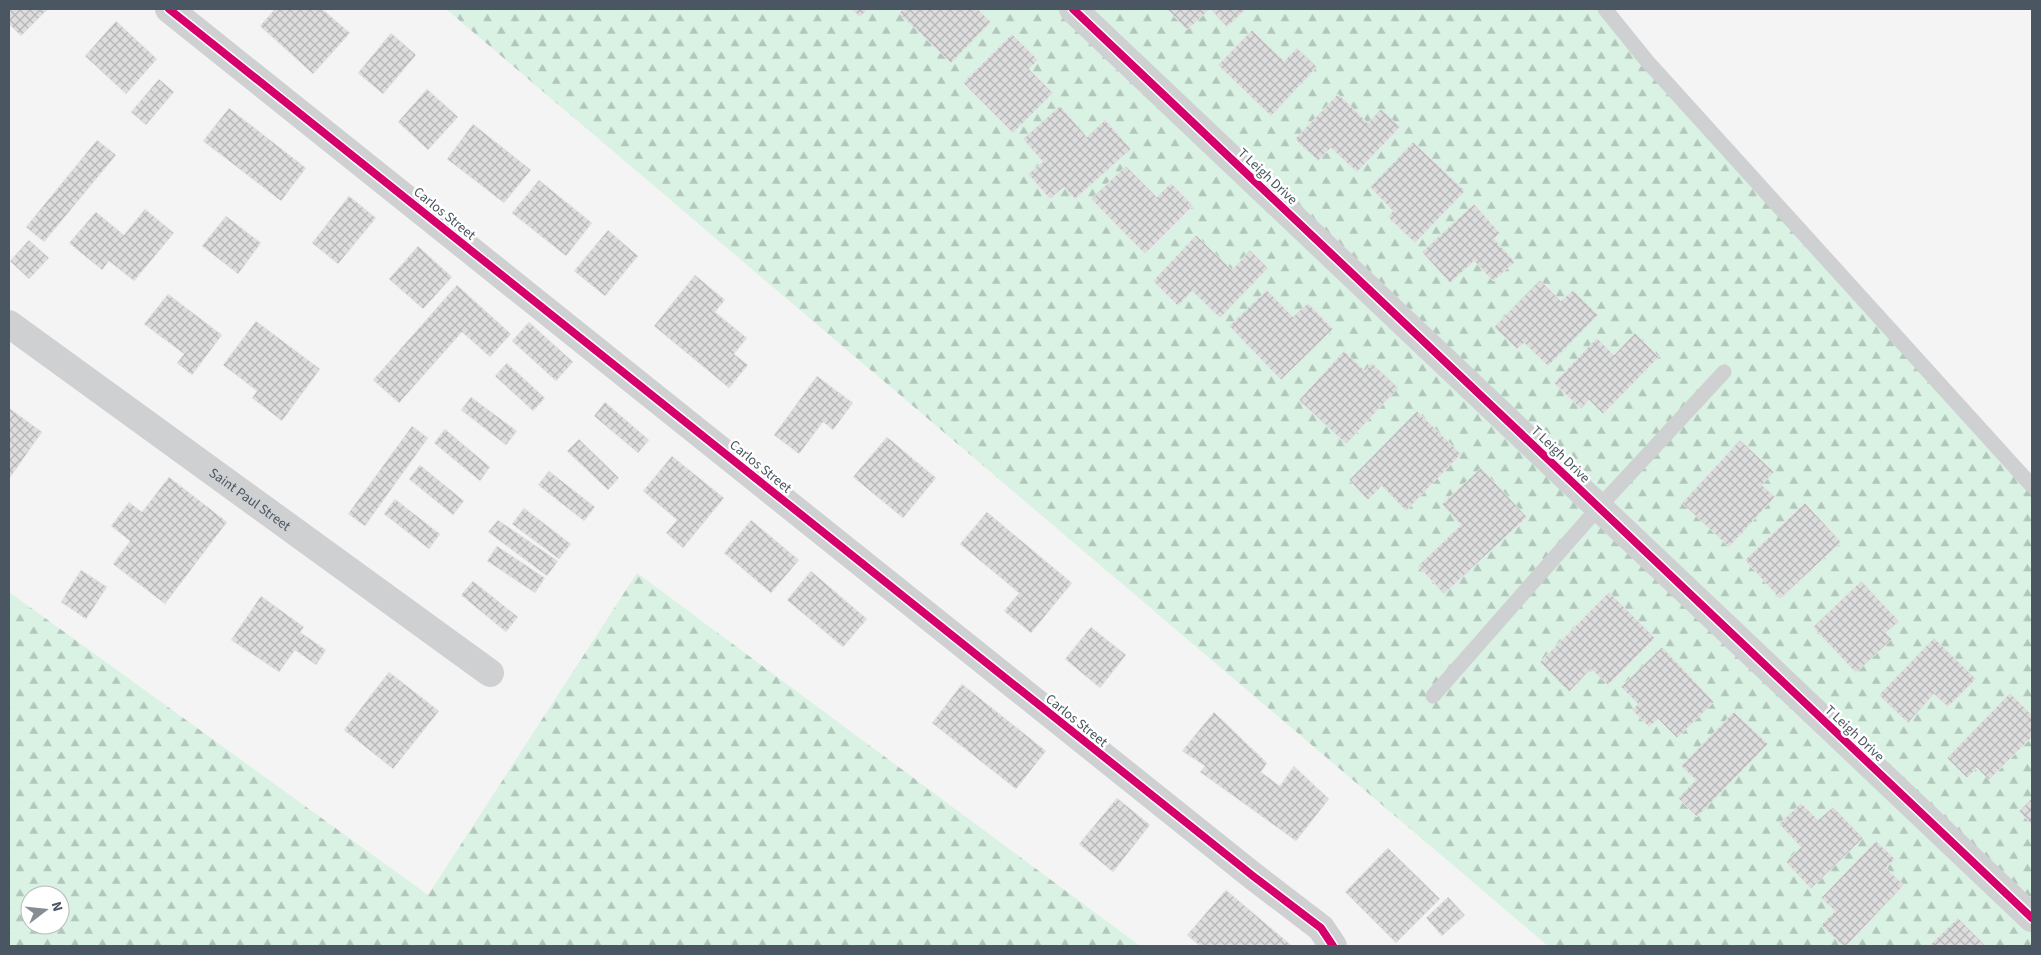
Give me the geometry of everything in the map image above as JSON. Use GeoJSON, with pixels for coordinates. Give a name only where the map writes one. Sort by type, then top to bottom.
{"type":"FeatureCollection","features":[{"type":"Feature","properties":{"kind":"street","name":"Carlos Street"},"geometry":{"type":"LineString","coordinates":[[169,9],[1245,870],[1321,928],[1333,946]]}},
{"type":"Feature","properties":{"kind":"street","name":"T Leigh Drive"},"geometry":{"type":"LineString","coordinates":[[1073,9],[2032,918]]}},
{"type":"Feature","properties":{"kind":"street","name":"Saint Paul Street"},"geometry":{"type":"LineString","coordinates":[[9,324],[490,673]]}},
{"type":"Feature","properties":{"kind":"lane"},"geometry":{"type":"LineString","coordinates":[[1605,9],[1647,61],[2032,486]]}},
{"type":"Feature","properties":{"kind":"lane"},"geometry":{"type":"LineString","coordinates":[[1433,696],[1599,507],[1724,372]]}},
{"type":"Feature","properties":{"kind":"green space"},"geometry":{"type":"Polygon","coordinates":[[[446,9],[1599,9],[2032,493],[2032,946],[1548,946],[446,9]]]}},
{"type":"Feature","properties":{"kind":"green space"},"geometry":{"type":"Polygon","coordinates":[[[637,573],[1140,946],[9,946],[9,592],[428,895],[637,573]]]}},
{"type":"Feature","properties":{"kind":"building"},"geometry":{"type":"Polygon","coordinates":[[[9,9],[48,9],[21,36],[9,24],[9,9]]]}},
{"type":"Feature","properties":{"kind":"building"},"geometry":{"type":"Polygon","coordinates":[[[275,9],[322,9],[350,33],[313,74],[260,26],[275,9]]]}},
{"type":"Feature","properties":{"kind":"building"},"geometry":{"type":"Polygon","coordinates":[[[851,9],[868,9],[860,17],[851,9]]]}},
{"type":"Feature","properties":{"kind":"building"},"geometry":{"type":"Polygon","coordinates":[[[903,9],[978,9],[991,22],[951,63],[899,13],[903,9]]]}},
{"type":"Feature","properties":{"kind":"building"},"geometry":{"type":"Polygon","coordinates":[[[1167,9],[1210,9],[1187,30],[1167,9]]]}},
{"type":"Feature","properties":{"kind":"building"},"geometry":{"type":"Polygon","coordinates":[[[1210,9],[1246,9],[1227,27],[1210,9]]]}},
{"type":"Feature","properties":{"kind":"building"},"geometry":{"type":"Polygon","coordinates":[[[116,21],[157,59],[126,94],[85,56],[116,21]]]}},
{"type":"Feature","properties":{"kind":"building"},"geometry":{"type":"Polygon","coordinates":[[[1252,30],[1284,61],[1297,48],[1317,67],[1271,116],[1218,65],[1252,30]]]}},
{"type":"Feature","properties":{"kind":"building"},"geometry":{"type":"Polygon","coordinates":[[[391,33],[416,55],[383,94],[358,73],[391,33]]]}},
{"type":"Feature","properties":{"kind":"building"},"geometry":{"type":"Polygon","coordinates":[[[1012,34],[1038,60],[1029,69],[1053,93],[1013,133],[963,83],[1012,34]]]}},
{"type":"Feature","properties":{"kind":"building"},"geometry":{"type":"Polygon","coordinates":[[[159,79],[174,92],[146,125],[131,112],[159,79]]]}},
{"type":"Feature","properties":{"kind":"building"},"geometry":{"type":"Polygon","coordinates":[[[427,89],[458,117],[428,150],[398,122],[427,89]]]}},
{"type":"Feature","properties":{"kind":"building"},"geometry":{"type":"Polygon","coordinates":[[[1338,94],[1368,123],[1381,109],[1400,127],[1357,172],[1331,148],[1318,161],[1295,139],[1338,94]]]}},
{"type":"Feature","properties":{"kind":"building"},"geometry":{"type":"Polygon","coordinates":[[[1060,106],[1087,137],[1105,120],[1131,149],[1075,199],[1064,187],[1050,199],[1028,174],[1043,162],[1023,139],[1060,106]]]}},
{"type":"Feature","properties":{"kind":"building"},"geometry":{"type":"Polygon","coordinates":[[[229,108],[306,168],[281,201],[203,141],[229,108]]]}},
{"type":"Feature","properties":{"kind":"building"},"geometry":{"type":"Polygon","coordinates":[[[473,124],[531,170],[504,203],[447,159],[473,124]]]}},
{"type":"Feature","properties":{"kind":"building"},"geometry":{"type":"Polygon","coordinates":[[[97,140],[116,155],[44,242],[26,227],[97,140]]]}},
{"type":"Feature","properties":{"kind":"building"},"geometry":{"type":"Polygon","coordinates":[[[1413,142],[1465,191],[1415,243],[1388,217],[1393,211],[1370,187],[1413,142]]]}},
{"type":"Feature","properties":{"kind":"building"},"geometry":{"type":"Polygon","coordinates":[[[1126,166],[1157,197],[1171,183],[1193,206],[1145,254],[1091,199],[1126,166]]]}},
{"type":"Feature","properties":{"kind":"building"},"geometry":{"type":"Polygon","coordinates":[[[539,180],[592,223],[566,256],[512,213],[539,180]]]}},
{"type":"Feature","properties":{"kind":"building"},"geometry":{"type":"Polygon","coordinates":[[[349,196],[376,218],[338,264],[312,243],[349,196]]]}},
{"type":"Feature","properties":{"kind":"building"},"geometry":{"type":"Polygon","coordinates":[[[1474,204],[1500,233],[1494,239],[1515,262],[1493,281],[1474,261],[1450,283],[1422,252],[1474,204]]]}},
{"type":"Feature","properties":{"kind":"building"},"geometry":{"type":"Polygon","coordinates":[[[145,209],[174,233],[134,281],[109,261],[102,270],[69,243],[96,212],[124,235],[145,209]]]}},
{"type":"Feature","properties":{"kind":"building"},"geometry":{"type":"Polygon","coordinates":[[[226,216],[261,243],[238,274],[202,246],[226,216]]]}},
{"type":"Feature","properties":{"kind":"building"},"geometry":{"type":"Polygon","coordinates":[[[608,230],[638,256],[605,296],[574,271],[608,230]]]}},
{"type":"Feature","properties":{"kind":"building"},"geometry":{"type":"Polygon","coordinates":[[[1196,235],[1232,270],[1250,250],[1268,268],[1220,318],[1192,291],[1178,306],[1153,281],[1196,235]]]}},
{"type":"Feature","properties":{"kind":"building"},"geometry":{"type":"Polygon","coordinates":[[[29,240],[49,258],[29,279],[10,261],[29,240]]]}},
{"type":"Feature","properties":{"kind":"building"},"geometry":{"type":"Polygon","coordinates":[[[418,246],[452,277],[423,309],[389,279],[418,246]]]}},
{"type":"Feature","properties":{"kind":"building"},"geometry":{"type":"Polygon","coordinates":[[[695,275],[725,300],[715,312],[747,338],[734,354],[748,365],[729,388],[654,326],[695,275]]]}},
{"type":"Feature","properties":{"kind":"building"},"geometry":{"type":"Polygon","coordinates":[[[1540,280],[1561,301],[1573,290],[1598,315],[1548,366],[1524,343],[1517,349],[1494,327],[1540,280]]]}},
{"type":"Feature","properties":{"kind":"building"},"geometry":{"type":"Polygon","coordinates":[[[457,285],[511,334],[490,357],[462,332],[399,403],[373,380],[457,285]]]}},
{"type":"Feature","properties":{"kind":"building"},"geometry":{"type":"Polygon","coordinates":[[[1267,290],[1293,317],[1308,303],[1333,329],[1281,380],[1229,326],[1267,290]]]}},
{"type":"Feature","properties":{"kind":"building"},"geometry":{"type":"Polygon","coordinates":[[[168,294],[222,335],[192,375],[177,363],[184,354],[144,324],[168,294]]]}},
{"type":"Feature","properties":{"kind":"building"},"geometry":{"type":"Polygon","coordinates":[[[256,321],[320,369],[282,421],[252,398],[257,391],[223,365],[256,321]]]}},
{"type":"Feature","properties":{"kind":"building"},"geometry":{"type":"Polygon","coordinates":[[[529,322],[573,362],[556,381],[512,341],[529,322]]]}},
{"type":"Feature","properties":{"kind":"building"},"geometry":{"type":"Polygon","coordinates":[[[1635,333],[1659,357],[1603,414],[1589,400],[1581,409],[1554,383],[1597,338],[1614,355],[1635,333]]]}},
{"type":"Feature","properties":{"kind":"building"},"geometry":{"type":"Polygon","coordinates":[[[1344,351],[1365,371],[1372,363],[1398,388],[1346,444],[1299,400],[1344,351]]]}},
{"type":"Feature","properties":{"kind":"building"},"geometry":{"type":"Polygon","coordinates":[[[507,363],[545,398],[533,411],[495,376],[507,363]]]}},
{"type":"Feature","properties":{"kind":"building"},"geometry":{"type":"Polygon","coordinates":[[[817,376],[853,403],[833,430],[823,422],[799,454],[774,435],[817,376]]]}},
{"type":"Feature","properties":{"kind":"building"},"geometry":{"type":"Polygon","coordinates":[[[471,397],[517,431],[506,445],[461,410],[471,397]]]}},
{"type":"Feature","properties":{"kind":"building"},"geometry":{"type":"Polygon","coordinates":[[[605,402],[649,440],[638,453],[594,416],[605,402]]]}},
{"type":"Feature","properties":{"kind":"building"},"geometry":{"type":"Polygon","coordinates":[[[9,408],[42,432],[9,479],[9,408]]]}},
{"type":"Feature","properties":{"kind":"building"},"geometry":{"type":"Polygon","coordinates":[[[1417,411],[1461,454],[1406,511],[1382,486],[1368,500],[1349,480],[1417,411]]]}},
{"type":"Feature","properties":{"kind":"building"},"geometry":{"type":"Polygon","coordinates":[[[412,426],[428,438],[365,526],[348,514],[412,426]]]}},
{"type":"Feature","properties":{"kind":"building"},"geometry":{"type":"Polygon","coordinates":[[[445,429],[490,467],[480,481],[434,443],[445,429]]]}},
{"type":"Feature","properties":{"kind":"building"},"geometry":{"type":"Polygon","coordinates":[[[887,437],[936,478],[903,518],[853,477],[887,437]]]}},
{"type":"Feature","properties":{"kind":"building"},"geometry":{"type":"Polygon","coordinates":[[[579,439],[619,478],[608,490],[567,451],[579,439]]]}},
{"type":"Feature","properties":{"kind":"building"},"geometry":{"type":"Polygon","coordinates":[[[1740,440],[1774,472],[1762,485],[1775,497],[1729,547],[1682,503],[1740,440]]]}},
{"type":"Feature","properties":{"kind":"building"},"geometry":{"type":"Polygon","coordinates":[[[672,456],[724,498],[683,548],[666,533],[677,520],[643,491],[672,456]]]}},
{"type":"Feature","properties":{"kind":"building"},"geometry":{"type":"Polygon","coordinates":[[[420,465],[464,501],[453,515],[409,479],[420,465]]]}},
{"type":"Feature","properties":{"kind":"building"},"geometry":{"type":"Polygon","coordinates":[[[1481,468],[1527,517],[1444,594],[1418,566],[1461,525],[1442,504],[1481,468]]]}},
{"type":"Feature","properties":{"kind":"building"},"geometry":{"type":"Polygon","coordinates":[[[549,471],[595,507],[584,521],[538,485],[549,471]]]}},
{"type":"Feature","properties":{"kind":"building"},"geometry":{"type":"Polygon","coordinates":[[[169,477],[227,522],[165,604],[113,564],[130,541],[111,526],[129,502],[142,512],[169,477]]]}},
{"type":"Feature","properties":{"kind":"building"},"geometry":{"type":"Polygon","coordinates":[[[395,499],[440,534],[429,549],[384,514],[395,499]]]}},
{"type":"Feature","properties":{"kind":"building"},"geometry":{"type":"Polygon","coordinates":[[[1805,503],[1841,542],[1780,599],[1745,560],[1805,503]]]}},
{"type":"Feature","properties":{"kind":"building"},"geometry":{"type":"Polygon","coordinates":[[[524,508],[571,544],[559,559],[512,524],[524,508]]]}},
{"type":"Feature","properties":{"kind":"building"},"geometry":{"type":"Polygon","coordinates":[[[987,512],[1072,583],[1031,633],[1004,611],[1019,593],[960,544],[987,512]]]}},
{"type":"Feature","properties":{"kind":"building"},"geometry":{"type":"Polygon","coordinates":[[[498,520],[558,561],[547,576],[488,532],[498,520]]]}},
{"type":"Feature","properties":{"kind":"building"},"geometry":{"type":"Polygon","coordinates":[[[751,520],[799,560],[771,593],[724,553],[751,520]]]}},
{"type":"Feature","properties":{"kind":"building"},"geometry":{"type":"Polygon","coordinates":[[[497,546],[545,578],[535,593],[487,561],[497,546]]]}},
{"type":"Feature","properties":{"kind":"building"},"geometry":{"type":"Polygon","coordinates":[[[81,570],[107,587],[86,619],[61,602],[81,570]]]}},
{"type":"Feature","properties":{"kind":"building"},"geometry":{"type":"Polygon","coordinates":[[[811,571],[867,619],[843,647],[787,600],[811,571]]]}},
{"type":"Feature","properties":{"kind":"building"},"geometry":{"type":"Polygon","coordinates":[[[473,581],[518,617],[506,632],[461,595],[473,581]]]}},
{"type":"Feature","properties":{"kind":"building"},"geometry":{"type":"Polygon","coordinates":[[[1861,581],[1899,621],[1886,633],[1892,639],[1856,673],[1813,627],[1861,581]]]}},
{"type":"Feature","properties":{"kind":"building"},"geometry":{"type":"Polygon","coordinates":[[[1609,592],[1655,638],[1608,685],[1591,669],[1569,692],[1540,662],[1609,592]]]}},
{"type":"Feature","properties":{"kind":"building"},"geometry":{"type":"Polygon","coordinates":[[[261,596],[304,627],[300,632],[326,650],[316,665],[295,650],[279,672],[231,640],[261,596]]]}},
{"type":"Feature","properties":{"kind":"building"},"geometry":{"type":"Polygon","coordinates":[[[1091,627],[1126,655],[1100,688],[1065,659],[1091,627]]]}},
{"type":"Feature","properties":{"kind":"building"},"geometry":{"type":"Polygon","coordinates":[[[1934,638],[1976,679],[1948,707],[1934,694],[1908,723],[1879,695],[1934,638]]]}},
{"type":"Feature","properties":{"kind":"building"},"geometry":{"type":"Polygon","coordinates":[[[1662,647],[1714,702],[1677,738],[1658,719],[1649,727],[1632,710],[1638,704],[1621,687],[1662,647]]]}},
{"type":"Feature","properties":{"kind":"building"},"geometry":{"type":"Polygon","coordinates":[[[389,672],[439,711],[393,769],[344,730],[389,672]]]}},
{"type":"Feature","properties":{"kind":"building"},"geometry":{"type":"Polygon","coordinates":[[[962,684],[1046,751],[1016,789],[932,723],[962,684]]]}},
{"type":"Feature","properties":{"kind":"building"},"geometry":{"type":"Polygon","coordinates":[[[2010,693],[2032,715],[2032,737],[1989,780],[1977,768],[1967,778],[1947,758],[2010,693]]]}},
{"type":"Feature","properties":{"kind":"building"},"geometry":{"type":"Polygon","coordinates":[[[1214,712],[1267,763],[1261,772],[1280,786],[1294,766],[1329,799],[1296,841],[1200,772],[1205,766],[1182,751],[1214,712]]]}},
{"type":"Feature","properties":{"kind":"building"},"geometry":{"type":"Polygon","coordinates":[[[1734,712],[1768,744],[1697,817],[1678,798],[1696,780],[1681,766],[1734,712]]]}},
{"type":"Feature","properties":{"kind":"building"},"geometry":{"type":"Polygon","coordinates":[[[1117,798],[1150,825],[1113,872],[1079,844],[1117,798]]]}},
{"type":"Feature","properties":{"kind":"building"},"geometry":{"type":"Polygon","coordinates":[[[2032,798],[2032,825],[2019,811],[2032,798]]]}},
{"type":"Feature","properties":{"kind":"building"},"geometry":{"type":"Polygon","coordinates":[[[1801,803],[1818,820],[1833,807],[1863,838],[1811,889],[1786,862],[1801,847],[1779,824],[1801,803]]]}},
{"type":"Feature","properties":{"kind":"building"},"geometry":{"type":"Polygon","coordinates":[[[1876,841],[1895,859],[1886,868],[1904,885],[1846,946],[1843,946],[1821,925],[1835,911],[1821,898],[1876,841]]]}},
{"type":"Feature","properties":{"kind":"building"},"geometry":{"type":"Polygon","coordinates":[[[1388,848],[1440,899],[1396,943],[1345,892],[1388,848]]]}},
{"type":"Feature","properties":{"kind":"building"},"geometry":{"type":"Polygon","coordinates":[[[1226,890],[1291,945],[1200,946],[1187,935],[1226,890]]]}},
{"type":"Feature","properties":{"kind":"building"},"geometry":{"type":"Polygon","coordinates":[[[1448,897],[1465,915],[1442,936],[1426,918],[1448,897]]]}},
{"type":"Feature","properties":{"kind":"building"},"geometry":{"type":"Polygon","coordinates":[[[1958,918],[1986,946],[1929,946],[1958,918]]]}},
{"type":"Feature","properties":{"kind":"cycle path"},"geometry":{"type":"LineString","coordinates":[[169,9],[1253,876],[1321,928],[1333,946]]}},
{"type":"Feature","properties":{"kind":"cycle path"},"geometry":{"type":"LineString","coordinates":[[1073,9],[2032,918]]}}]}
